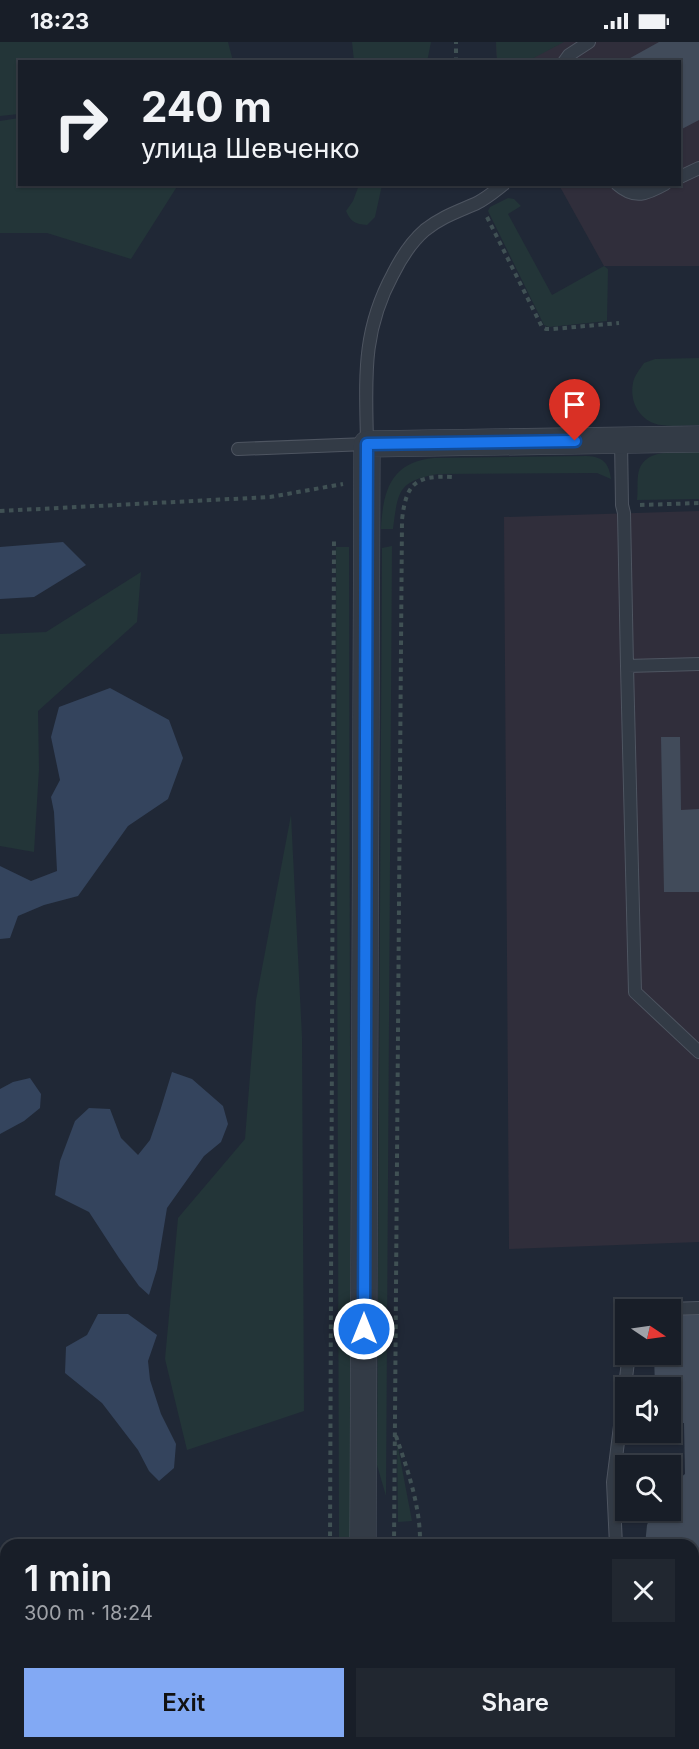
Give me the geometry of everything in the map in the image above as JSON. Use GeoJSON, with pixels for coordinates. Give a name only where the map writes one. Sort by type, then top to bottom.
{"type":"FeatureCollection","features":[{"type":"Feature","properties":{"kind":"street"},"geometry":{"type":"LineString","coordinates":[[363,1539],[367,444],[699,439]]}},
{"type":"Feature","properties":{"kind":"lane"},"geometry":{"type":"LineString","coordinates":[[565,60],[568,55],[589,42]]}},
{"type":"Feature","properties":{"kind":"lane"},"geometry":{"type":"LineString","coordinates":[[681,177],[699,168]]}},
{"type":"Feature","properties":{"kind":"lane"},"geometry":{"type":"LineString","coordinates":[[238,449],[367,444],[366,368],[371,329],[385,289],[402,256],[425,230],[447,215],[480,202],[501,186]]}},
{"type":"Feature","properties":{"kind":"lane"},"geometry":{"type":"LineString","coordinates":[[619,186],[623,190],[639,194],[648,193],[661,186]]}},
{"type":"Feature","properties":{"kind":"lane"},"geometry":{"type":"LineString","coordinates":[[621,440],[635,992],[699,1052]]}},
{"type":"Feature","properties":{"kind":"lane"},"geometry":{"type":"LineString","coordinates":[[627,666],[699,664]]}},
{"type":"Feature","properties":{"kind":"lane"},"geometry":{"type":"LineString","coordinates":[[681,1309],[699,1308]]}},
{"type":"Feature","properties":{"kind":"lane"},"geometry":{"type":"LineString","coordinates":[[616,1539],[613,1482],[628,1365]]}},
{"type":"Feature","properties":{"kind":"path"},"geometry":{"type":"LineString","coordinates":[[456,42],[456,60]]}},
{"type":"Feature","properties":{"kind":"path"},"geometry":{"type":"LineString","coordinates":[[480,202],[542,327],[553,329],[619,323]]}},
{"type":"Feature","properties":{"kind":"path"},"geometry":{"type":"LineString","coordinates":[[394,1539],[402,520],[404,504],[409,490],[415,483],[432,478],[452,477]]}},
{"type":"Feature","properties":{"kind":"path"},"geometry":{"type":"LineString","coordinates":[[0,511],[270,496],[367,480]]}},
{"type":"Feature","properties":{"kind":"path"},"geometry":{"type":"LineString","coordinates":[[622,505],[699,503]]}},
{"type":"Feature","properties":{"kind":"path"},"geometry":{"type":"LineString","coordinates":[[330,1539],[334,539]]}},
{"type":"Feature","properties":{"kind":"path"},"geometry":{"type":"LineString","coordinates":[[395,1432],[421,1526],[420,1539]]}},
{"type":"Feature","properties":{"kind":"shaded area"},"geometry":{"type":"Polygon","coordinates":[[[0,42],[228,42],[233,60],[18,60],[18,114],[0,116],[0,42]]]}},
{"type":"Feature","properties":{"kind":"shaded area"},"geometry":{"type":"Polygon","coordinates":[[[352,42],[431,42],[427,60],[354,60],[352,42]]]}},
{"type":"Feature","properties":{"kind":"shaded area"},"geometry":{"type":"Polygon","coordinates":[[[496,42],[699,42],[699,266],[604,266],[560,186],[681,186],[681,60],[497,60],[496,42]]]}},
{"type":"Feature","properties":{"kind":"shaded area"},"geometry":{"type":"Polygon","coordinates":[[[496,42],[564,42],[530,60],[497,60],[496,42]]]}},
{"type":"Feature","properties":{"kind":"shaded area"},"geometry":{"type":"Polygon","coordinates":[[[18,118],[18,186],[177,186],[131,259],[47,233],[0,233],[0,121],[18,118]]]}},
{"type":"Feature","properties":{"kind":"shaded area"},"geometry":{"type":"Polygon","coordinates":[[[359,186],[382,186],[375,217],[367,225],[354,222],[350,218],[346,211],[359,186]]]}},
{"type":"Feature","properties":{"kind":"shaded area"},"geometry":{"type":"Polygon","coordinates":[[[508,198],[514,199],[521,206],[508,214],[552,295],[604,266],[608,269],[607,321],[549,327],[544,325],[488,211],[490,207],[508,198]]]}},
{"type":"Feature","properties":{"kind":"shaded area"},"geometry":{"type":"Polygon","coordinates":[[[699,358],[699,425],[661,425],[642,416],[635,404],[632,390],[635,378],[644,363],[655,359],[699,358]]]}},
{"type":"Feature","properties":{"kind":"shaded area"},"geometry":{"type":"Polygon","coordinates":[[[699,452],[699,499],[637,500],[638,475],[646,459],[662,453],[699,452]]]}},
{"type":"Feature","properties":{"kind":"shaded area"},"geometry":{"type":"Polygon","coordinates":[[[587,456],[601,459],[609,469],[611,479],[597,473],[438,474],[415,480],[402,490],[393,529],[381,529],[384,502],[392,480],[408,465],[419,461],[434,458],[587,456]]]}},
{"type":"Feature","properties":{"kind":"shaded area"},"geometry":{"type":"Polygon","coordinates":[[[699,511],[699,1242],[509,1249],[504,517],[699,511]]]}},
{"type":"Feature","properties":{"kind":"shaded area"},"geometry":{"type":"Polygon","coordinates":[[[392,546],[386,1496],[377,1465],[382,548],[392,546]]]}},
{"type":"Feature","properties":{"kind":"shaded area"},"geometry":{"type":"Polygon","coordinates":[[[336,547],[349,547],[351,1539],[339,1539],[336,547]]]}},
{"type":"Feature","properties":{"kind":"shaded area"},"geometry":{"type":"Polygon","coordinates":[[[141,572],[137,622],[38,711],[39,769],[34,852],[0,846],[0,634],[46,632],[141,572]]]}},
{"type":"Feature","properties":{"kind":"shaded area"},"geometry":{"type":"Polygon","coordinates":[[[291,815],[302,1037],[304,1411],[187,1450],[165,1359],[178,1218],[245,1139],[256,1000],[291,815]]]}},
{"type":"Feature","properties":{"kind":"shaded area"},"geometry":{"type":"Polygon","coordinates":[[[397,1442],[412,1521],[398,1522],[397,1442]]]}},
{"type":"Feature","properties":{"kind":"water"},"geometry":{"type":"Polygon","coordinates":[[[63,542],[86,565],[34,597],[0,599],[0,547],[63,542]]]}},
{"type":"Feature","properties":{"kind":"water"},"geometry":{"type":"Polygon","coordinates":[[[110,688],[169,720],[183,758],[168,799],[128,826],[78,896],[44,905],[18,916],[10,938],[0,939],[0,866],[31,881],[57,871],[51,797],[60,780],[51,737],[59,707],[110,688]]]}},
{"type":"Feature","properties":{"kind":"water"},"geometry":{"type":"Polygon","coordinates":[[[172,1072],[192,1079],[223,1106],[228,1124],[221,1142],[204,1156],[167,1208],[157,1269],[149,1295],[139,1286],[89,1212],[55,1195],[60,1161],[75,1121],[89,1108],[110,1109],[121,1138],[138,1155],[150,1140],[172,1072]]]}},
{"type":"Feature","properties":{"kind":"water"},"geometry":{"type":"Polygon","coordinates":[[[30,1078],[41,1094],[40,1108],[24,1121],[0,1134],[0,1089],[13,1082],[30,1078]]]}},
{"type":"Feature","properties":{"kind":"water"},"geometry":{"type":"Polygon","coordinates":[[[98,1314],[128,1314],[157,1335],[148,1361],[150,1380],[161,1414],[176,1444],[174,1468],[159,1481],[149,1471],[138,1450],[102,1403],[65,1373],[66,1347],[87,1335],[98,1314]]]}},
{"type":"Feature","properties":{"kind":"building"},"geometry":{"type":"Polygon","coordinates":[[[659,42],[699,42],[699,120],[681,129],[681,60],[627,60],[659,42]]]}},
{"type":"Feature","properties":{"kind":"building"},"geometry":{"type":"Polygon","coordinates":[[[661,737],[680,737],[681,810],[699,809],[699,892],[664,892],[661,737]]]}},
{"type":"Feature","properties":{"kind":"building"},"geometry":{"type":"Polygon","coordinates":[[[699,1311],[699,1539],[646,1539],[649,1521],[681,1521],[681,1477],[685,1474],[684,1423],[681,1423],[681,1377],[655,1377],[654,1365],[681,1365],[681,1312],[699,1311]]]}},
{"type":"Feature","properties":{"kind":"route"},"geometry":{"type":"LineString","coordinates":[[364,1329],[367,444],[575,441]]}}]}
